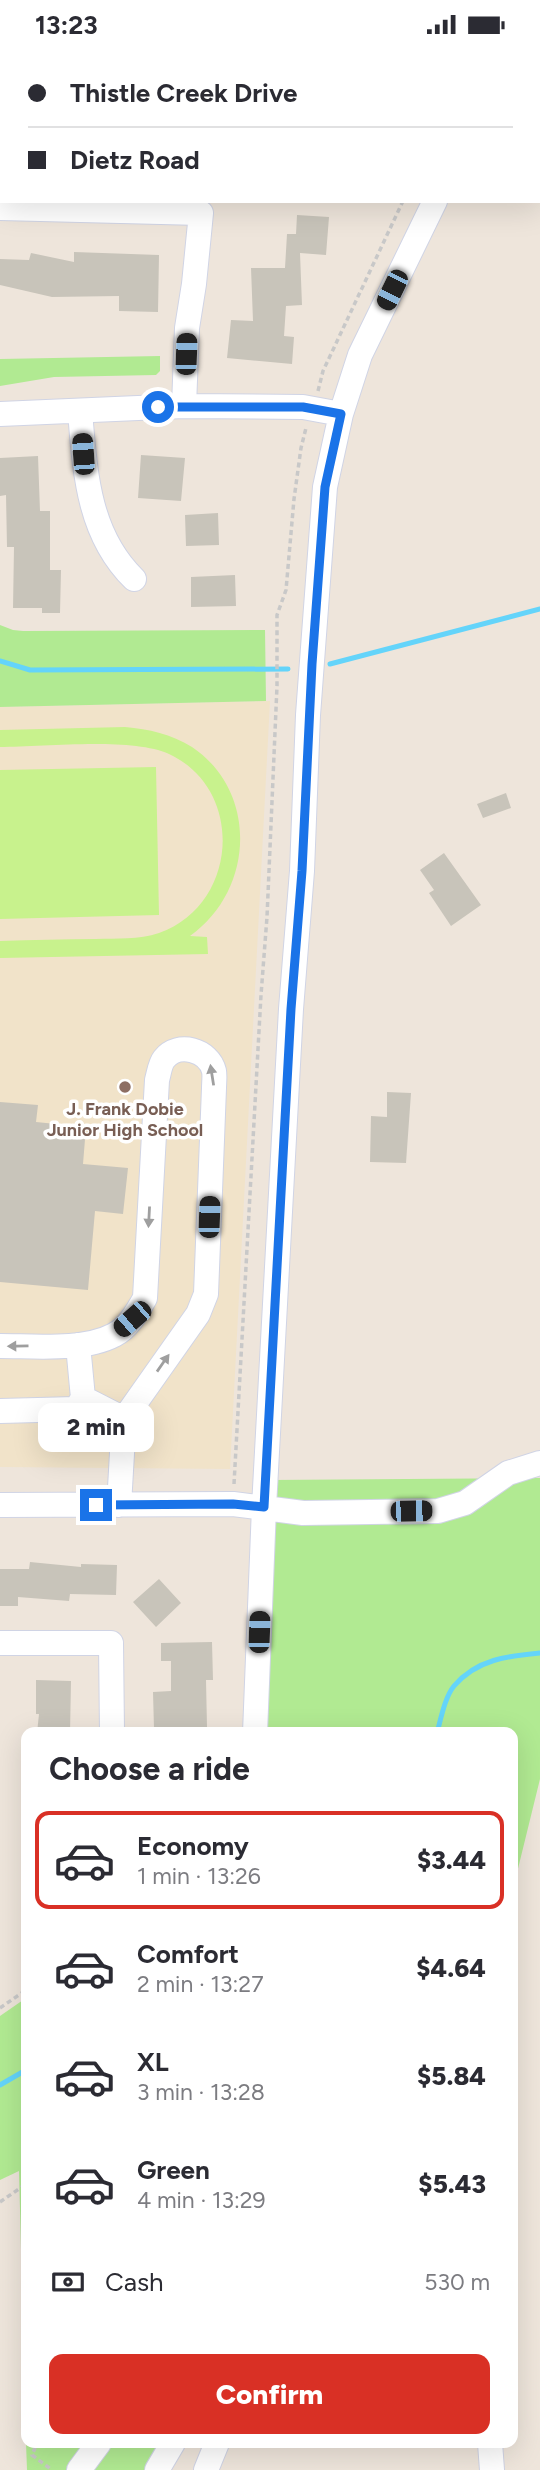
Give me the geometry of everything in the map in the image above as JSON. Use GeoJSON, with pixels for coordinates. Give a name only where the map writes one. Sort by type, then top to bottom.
{"type":"FeatureCollection","features":[{"type":"Feature","properties":{"kind":"street"},"geometry":{"type":"LineString","coordinates":[[255,1727],[264,1507],[291,1009],[325,487],[341,414],[360,355],[434,203]]}},
{"type":"Feature","properties":{"kind":"street"},"geometry":{"type":"LineString","coordinates":[[0,208],[201,213],[187,328],[184,406]]}},
{"type":"Feature","properties":{"kind":"street"},"geometry":{"type":"LineString","coordinates":[[0,414],[184,406],[303,407],[341,414]]}},
{"type":"Feature","properties":{"kind":"street"},"geometry":{"type":"LineString","coordinates":[[80,411],[85,475],[102,535],[118,564],[134,579]]}},
{"type":"Feature","properties":{"kind":"street"},"geometry":{"type":"LineString","coordinates":[[0,1346],[78,1345],[114,1335],[132,1319],[145,1298],[157,1080],[163,1060],[173,1051],[191,1050],[207,1057],[214,1071],[206,1294],[198,1314],[124,1419],[119,1505]]}},
{"type":"Feature","properties":{"kind":"street"},"geometry":{"type":"LineString","coordinates":[[0,1411],[76,1409],[83,1398],[78,1345]]}},
{"type":"Feature","properties":{"kind":"street"},"geometry":{"type":"LineString","coordinates":[[83,1398],[124,1419]]}},
{"type":"Feature","properties":{"kind":"street"},"geometry":{"type":"LineString","coordinates":[[0,1506],[233,1504],[303,1513],[438,1511],[466,1503],[508,1473],[540,1463]]}},
{"type":"Feature","properties":{"kind":"street"},"geometry":{"type":"LineString","coordinates":[[0,1643],[111,1643],[112,1727]]}},
{"type":"Feature","properties":{"kind":"street"},"geometry":{"type":"LineString","coordinates":[[79,2470],[95,2448]]}},
{"type":"Feature","properties":{"kind":"street"},"geometry":{"type":"LineString","coordinates":[[156,2470],[170,2448]]}},
{"type":"Feature","properties":{"kind":"street"},"geometry":{"type":"LineString","coordinates":[[206,2470],[215,2448]]}},
{"type":"Feature","properties":{"kind":"street"},"geometry":{"type":"LineString","coordinates":[[490,2448],[492,2470]]}},
{"type":"Feature","properties":{"kind":"path"},"geometry":{"type":"LineString","coordinates":[[233,1504],[267,917],[279,646]]}},
{"type":"Feature","properties":{"kind":"path"},"geometry":{"type":"LineString","coordinates":[[0,2007],[21,1993]]}},
{"type":"Feature","properties":{"kind":"path"},"geometry":{"type":"LineString","coordinates":[[0,2202],[21,2187]]}},
{"type":"Feature","properties":{"kind":"path"},"geometry":{"type":"LineString","coordinates":[[35,2448],[32,2455],[52,2470]]}},
{"type":"Feature","properties":{"kind":"shaded area","name":"J. Frank Dobie Junior High School"},"geometry":{"type":"Polygon","coordinates":[[[270,701],[230,1469],[0,1467],[0,707],[270,701]]]}},
{"type":"Feature","properties":{"kind":"green space"},"geometry":{"type":"Polygon","coordinates":[[[160,356],[160,371],[156,375],[54,377],[0,386],[0,359],[160,356]]]}},
{"type":"Feature","properties":{"kind":"green space"},"geometry":{"type":"Polygon","coordinates":[[[0,625],[23,631],[265,630],[266,701],[0,707],[0,625]]]}},
{"type":"Feature","properties":{"kind":"green space"},"geometry":{"type":"Polygon","coordinates":[[[125,727],[160,733],[192,747],[214,766],[229,789],[238,815],[240,841],[236,868],[227,894],[211,917],[190,936],[207,937],[208,954],[0,958],[0,941],[128,938],[159,933],[185,919],[205,898],[217,874],[223,847],[221,819],[211,793],[194,771],[169,754],[133,746],[87,744],[0,747],[0,730],[125,727]]]}},
{"type":"Feature","properties":{"kind":"green space"},"geometry":{"type":"Polygon","coordinates":[[[156,767],[159,915],[0,919],[0,770],[156,767]]]}},
{"type":"Feature","properties":{"kind":"green space"},"geometry":{"type":"Polygon","coordinates":[[[540,1478],[540,1779],[518,1869],[518,1727],[255,1727],[269,1480],[540,1478]]]}},
{"type":"Feature","properties":{"kind":"green space"},"geometry":{"type":"Polygon","coordinates":[[[21,2001],[21,2249],[19,2171],[0,2180],[0,2016],[21,2001]]]}},
{"type":"Feature","properties":{"kind":"green space"},"geometry":{"type":"Polygon","coordinates":[[[26,2448],[170,2448],[157,2470],[27,2470],[26,2448]]]}},
{"type":"Feature","properties":{"kind":"building"},"geometry":{"type":"Polygon","coordinates":[[[297,215],[329,217],[326,255],[300,253],[302,305],[286,306],[284,336],[294,337],[292,364],[227,358],[231,320],[253,321],[251,268],[285,268],[287,234],[296,234],[297,215]]]}},
{"type":"Feature","properties":{"kind":"building"},"geometry":{"type":"Polygon","coordinates":[[[74,252],[159,255],[158,312],[119,311],[119,296],[52,297],[0,285],[0,259],[29,260],[31,253],[74,262],[74,252]]]}},
{"type":"Feature","properties":{"kind":"building"},"geometry":{"type":"Polygon","coordinates":[[[141,455],[185,458],[181,501],[138,498],[141,455]]]}},
{"type":"Feature","properties":{"kind":"building"},"geometry":{"type":"Polygon","coordinates":[[[38,456],[40,511],[50,511],[50,570],[61,570],[60,613],[42,613],[42,608],[13,608],[14,547],[7,547],[6,495],[0,496],[0,458],[38,456]]]}},
{"type":"Feature","properties":{"kind":"building"},"geometry":{"type":"Polygon","coordinates":[[[218,513],[219,545],[186,546],[185,515],[218,513]]]}},
{"type":"Feature","properties":{"kind":"building"},"geometry":{"type":"Polygon","coordinates":[[[235,575],[236,606],[191,607],[191,577],[235,575]]]}},
{"type":"Feature","properties":{"kind":"building"},"geometry":{"type":"Polygon","coordinates":[[[506,793],[511,808],[483,818],[477,804],[506,793]]]}},
{"type":"Feature","properties":{"kind":"building"},"geometry":{"type":"Polygon","coordinates":[[[444,853],[481,905],[451,926],[429,893],[434,890],[420,870],[444,853]]]}},
{"type":"Feature","properties":{"kind":"building"},"geometry":{"type":"Polygon","coordinates":[[[387,1092],[411,1093],[406,1163],[370,1162],[371,1116],[387,1117],[387,1092]]]}},
{"type":"Feature","properties":{"kind":"building"},"geometry":{"type":"Polygon","coordinates":[[[0,1102],[38,1105],[36,1122],[86,1127],[83,1164],[128,1168],[123,1214],[95,1211],[88,1290],[0,1282],[0,1102]]]}},
{"type":"Feature","properties":{"kind":"building"},"geometry":{"type":"Polygon","coordinates":[[[30,1562],[81,1567],[81,1564],[117,1565],[116,1595],[70,1594],[69,1601],[18,1597],[18,1606],[0,1606],[0,1569],[29,1569],[30,1562]]]}},
{"type":"Feature","properties":{"kind":"building"},"geometry":{"type":"Polygon","coordinates":[[[159,1579],[181,1603],[156,1627],[133,1602],[159,1579]]]}},
{"type":"Feature","properties":{"kind":"building"},"geometry":{"type":"Polygon","coordinates":[[[212,1642],[213,1680],[206,1680],[207,1727],[154,1727],[153,1692],[171,1691],[171,1661],[161,1661],[161,1643],[212,1642]]]}},
{"type":"Feature","properties":{"kind":"building"},"geometry":{"type":"Polygon","coordinates":[[[36,1680],[71,1681],[70,1727],[38,1727],[39,1714],[36,1714],[36,1680]]]}},
{"type":"Feature","properties":{"kind":"waterway"},"geometry":{"type":"LineString","coordinates":[[330,664],[540,609]]}},
{"type":"Feature","properties":{"kind":"waterway"},"geometry":{"type":"LineString","coordinates":[[0,661],[30,670],[288,669]]}},
{"type":"Feature","properties":{"kind":"waterway"},"geometry":{"type":"LineString","coordinates":[[439,1727],[448,1696],[463,1677],[483,1664],[540,1653]]}},
{"type":"Feature","properties":{"kind":"waterway"},"geometry":{"type":"LineString","coordinates":[[0,2085],[21,2073]]}},
{"type":"Feature","properties":{"kind":"place","name":"J. Frank Dobie Junior High School"},"geometry":{"type":"Point","coordinates":[125,1087]}},
{"type":"Feature","properties":{"kind":"route"},"geometry":{"type":"LineString","coordinates":[[96,1505],[233,1504],[264,1507],[312,664],[325,487],[341,414],[313,407],[158,407]]}}]}
